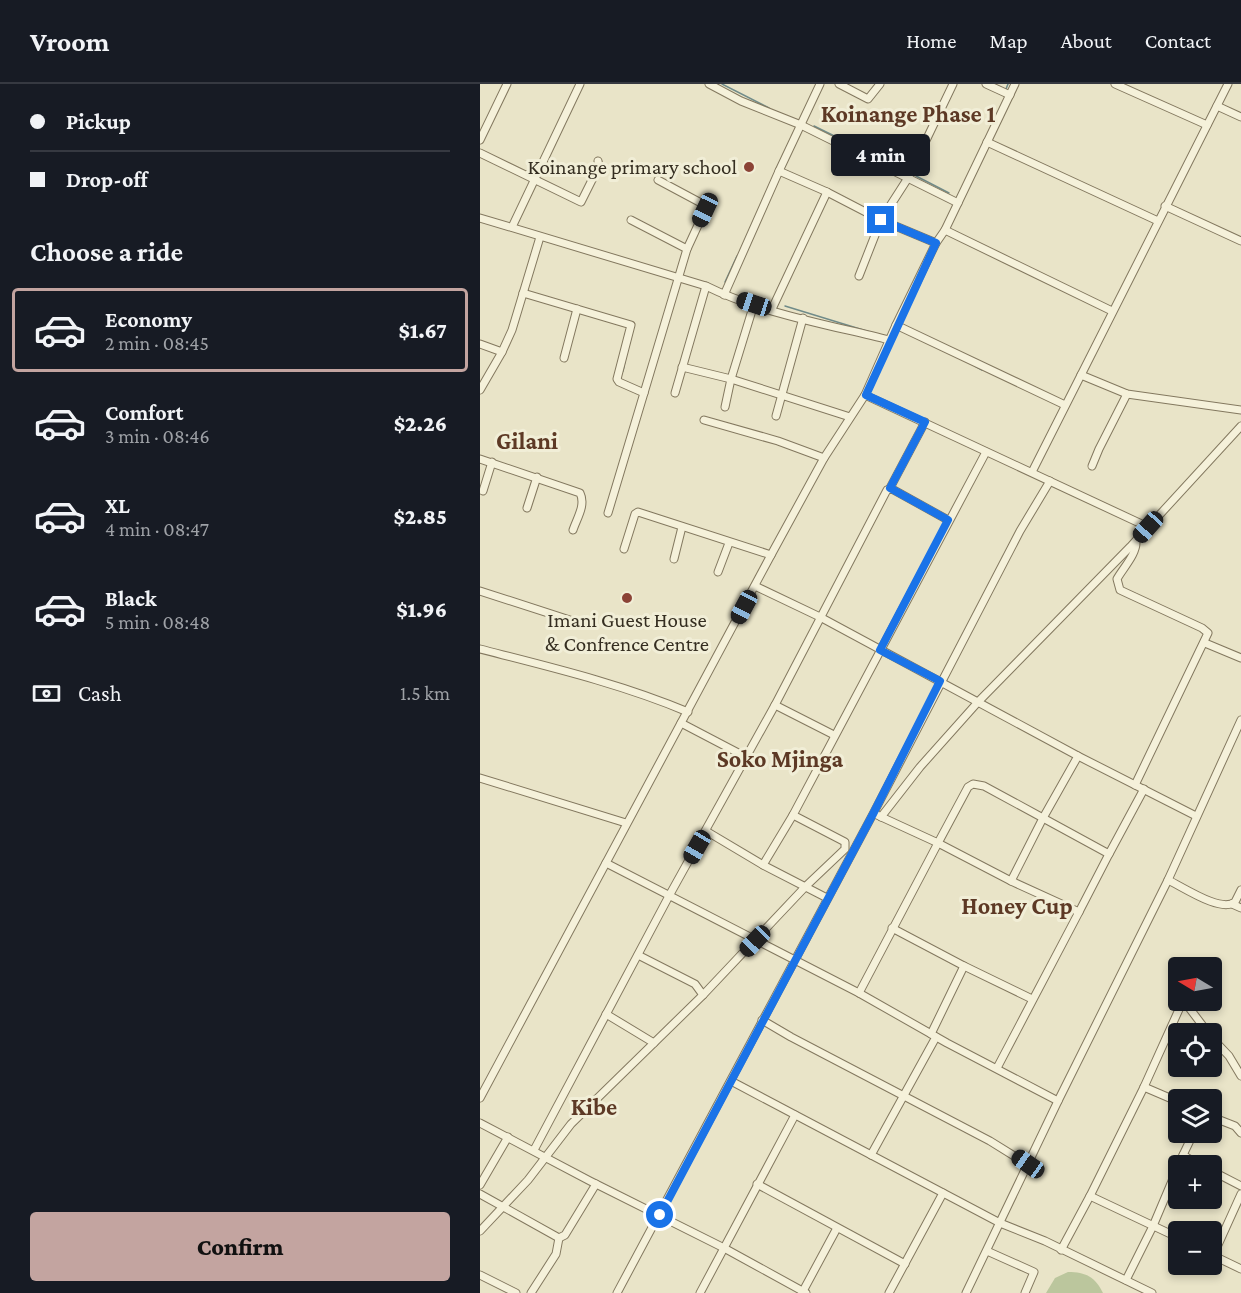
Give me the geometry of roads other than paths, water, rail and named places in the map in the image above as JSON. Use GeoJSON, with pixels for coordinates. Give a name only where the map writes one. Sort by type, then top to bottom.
{"type":"FeatureCollection","features":[{"type":"Feature","properties":{"kind":"street"},"geometry":{"type":"LineString","coordinates":[[480,140],[507,84]]}},
{"type":"Feature","properties":{"kind":"street"},"geometry":{"type":"LineString","coordinates":[[512,227],[580,84]]}},
{"type":"Feature","properties":{"kind":"street"},"geometry":{"type":"LineString","coordinates":[[709,84],[801,125],[958,203]]}},
{"type":"Feature","properties":{"kind":"street"},"geometry":{"type":"LineString","coordinates":[[724,295],[778,171],[820,84]]}},
{"type":"Feature","properties":{"kind":"street"},"geometry":{"type":"LineString","coordinates":[[839,84],[868,99],[880,84]]}},
{"type":"Feature","properties":{"kind":"street"},"geometry":{"type":"LineString","coordinates":[[859,276],[881,220],[908,178],[954,84]]}},
{"type":"Feature","properties":{"kind":"street"},"geometry":{"type":"LineString","coordinates":[[986,84],[1010,95]]}},
{"type":"Feature","properties":{"kind":"street"},"geometry":{"type":"LineString","coordinates":[[480,1098],[771,555],[825,458],[866,395],[896,325],[936,243],[945,230],[1015,84]]}},
{"type":"Feature","properties":{"kind":"street"},"geometry":{"type":"LineString","coordinates":[[1114,84],[1206,125]]}},
{"type":"Feature","properties":{"kind":"street"},"geometry":{"type":"LineString","coordinates":[[1032,472],[1228,84]]}},
{"type":"Feature","properties":{"kind":"street"},"geometry":{"type":"LineString","coordinates":[[1217,106],[1241,117]]}},
{"type":"Feature","properties":{"kind":"street"},"geometry":{"type":"LineString","coordinates":[[987,142],[1158,221]]}},
{"type":"Feature","properties":{"kind":"street"},"geometry":{"type":"LineString","coordinates":[[480,153],[581,202],[596,171],[598,160]]}},
{"type":"Feature","properties":{"kind":"street"},"geometry":{"type":"LineString","coordinates":[[778,171],[828,192],[881,220],[936,243]]}},
{"type":"Feature","properties":{"kind":"street"},"geometry":{"type":"LineString","coordinates":[[608,513],[687,249],[705,208],[701,203],[658,180]]}},
{"type":"Feature","properties":{"kind":"street"},"geometry":{"type":"LineString","coordinates":[[772,309],[828,192]]}},
{"type":"Feature","properties":{"kind":"street"},"geometry":{"type":"LineString","coordinates":[[1165,206],[1241,241]]}},
{"type":"Feature","properties":{"kind":"street"},"geometry":{"type":"LineString","coordinates":[[480,218],[706,286],[724,295],[754,304],[890,340]]}},
{"type":"Feature","properties":{"kind":"street"},"geometry":{"type":"LineString","coordinates":[[631,220],[687,249]]}},
{"type":"Feature","properties":{"kind":"street"},"geometry":{"type":"LineString","coordinates":[[945,230],[1112,311]]}},
{"type":"Feature","properties":{"kind":"street"},"geometry":{"type":"LineString","coordinates":[[480,390],[512,330],[540,237]]}},
{"type":"Feature","properties":{"kind":"street"},"geometry":{"type":"LineString","coordinates":[[675,393],[706,286]]}},
{"type":"Feature","properties":{"kind":"street"},"geometry":{"type":"LineString","coordinates":[[523,293],[631,325],[617,379],[644,393]]}},
{"type":"Feature","properties":{"kind":"street"},"geometry":{"type":"LineString","coordinates":[[725,407],[731,379],[754,304]]}},
{"type":"Feature","properties":{"kind":"street"},"geometry":{"type":"LineString","coordinates":[[564,358],[577,309]]}},
{"type":"Feature","properties":{"kind":"street"},"geometry":{"type":"LineString","coordinates":[[776,416],[803,318]]}},
{"type":"Feature","properties":{"kind":"street"},"geometry":{"type":"LineString","coordinates":[[896,325],[1065,405]]}},
{"type":"Feature","properties":{"kind":"street"},"geometry":{"type":"LineString","coordinates":[[480,344],[502,352]]}},
{"type":"Feature","properties":{"kind":"street"},"geometry":{"type":"LineString","coordinates":[[682,367],[782,394],[850,417]]}},
{"type":"Feature","properties":{"kind":"street"},"geometry":{"type":"LineString","coordinates":[[1081,375],[1127,394],[1239,409],[1241,399]]}},
{"type":"Feature","properties":{"kind":"street"},"geometry":{"type":"LineString","coordinates":[[1092,466],[1098,449],[1127,394]]}},
{"type":"Feature","properties":{"kind":"street"},"geometry":{"type":"LineString","coordinates":[[866,395],[1148,527]]}},
{"type":"Feature","properties":{"kind":"street"},"geometry":{"type":"LineString","coordinates":[[704,420],[778,441],[825,458]]}},
{"type":"Feature","properties":{"kind":"street"},"geometry":{"type":"LineString","coordinates":[[534,1150],[925,422]]}},
{"type":"Feature","properties":{"kind":"street"},"geometry":{"type":"LineString","coordinates":[[881,817],[920,767],[978,702],[1136,541],[1241,426]]}},
{"type":"Feature","properties":{"kind":"street"},"geometry":{"type":"LineString","coordinates":[[763,865],[793,815],[986,452]]}},
{"type":"Feature","properties":{"kind":"street"},"geometry":{"type":"LineString","coordinates":[[480,459],[580,493],[583,497],[582,504],[573,530]]}},
{"type":"Feature","properties":{"kind":"street"},"geometry":{"type":"LineString","coordinates":[[483,491],[492,462]]}},
{"type":"Feature","properties":{"kind":"street"},"geometry":{"type":"LineString","coordinates":[[527,508],[537,477]]}},
{"type":"Feature","properties":{"kind":"street"},"geometry":{"type":"LineString","coordinates":[[617,1293],[873,814],[940,681],[1050,481]]}},
{"type":"Feature","properties":{"kind":"street"},"geometry":{"type":"LineString","coordinates":[[890,488],[948,520]]}},
{"type":"Feature","properties":{"kind":"street"},"geometry":{"type":"LineString","coordinates":[[624,549],[635,514],[638,512],[771,555]]}},
{"type":"Feature","properties":{"kind":"street"},"geometry":{"type":"LineString","coordinates":[[674,559],[682,527]]}},
{"type":"Feature","properties":{"kind":"street"},"geometry":{"type":"LineString","coordinates":[[1135,785],[1208,633],[1202,628],[1120,590],[1117,579],[1133,553],[1136,541]]}},
{"type":"Feature","properties":{"kind":"street"},"geometry":{"type":"LineString","coordinates":[[718,572],[729,543]]}},
{"type":"Feature","properties":{"kind":"street"},"geometry":{"type":"LineString","coordinates":[[755,586],[820,617],[1078,756],[1196,816]]}},
{"type":"Feature","properties":{"kind":"street"},"geometry":{"type":"LineString","coordinates":[[480,591],[579,623]]}},
{"type":"Feature","properties":{"kind":"street"},"geometry":{"type":"LineString","coordinates":[[1205,643],[1241,658]]}},
{"type":"Feature","properties":{"kind":"street"},"geometry":{"type":"LineString","coordinates":[[480,649],[658,699],[688,712]]}},
{"type":"Feature","properties":{"kind":"street"},"geometry":{"type":"LineString","coordinates":[[775,705],[834,735]]}},
{"type":"Feature","properties":{"kind":"street"},"geometry":{"type":"LineString","coordinates":[[966,1293],[1168,879],[1241,720]]}},
{"type":"Feature","properties":{"kind":"street"},"geometry":{"type":"LineString","coordinates":[[681,723],[746,757]]}},
{"type":"Feature","properties":{"kind":"street"},"geometry":{"type":"LineString","coordinates":[[1011,881],[1078,756]]}},
{"type":"Feature","properties":{"kind":"street"},"geometry":{"type":"LineString","coordinates":[[480,778],[626,823]]}},
{"type":"Feature","properties":{"kind":"street"},"geometry":{"type":"LineString","coordinates":[[859,993],[965,792],[973,784],[984,786],[1109,854]]}},
{"type":"Feature","properties":{"kind":"street"},"geometry":{"type":"LineString","coordinates":[[997,1068],[1144,789]]}},
{"type":"Feature","properties":{"kind":"street"},"geometry":{"type":"LineString","coordinates":[[873,814],[938,843],[1011,881],[1078,912]]}},
{"type":"Feature","properties":{"kind":"street"},"geometry":{"type":"LineString","coordinates":[[480,1230],[528,1180],[571,1124],[704,995],[806,886],[845,849],[845,842],[793,815]]}},
{"type":"Feature","properties":{"kind":"street"},"geometry":{"type":"LineString","coordinates":[[706,831],[763,865],[827,898]]}},
{"type":"Feature","properties":{"kind":"street"},"geometry":{"type":"LineString","coordinates":[[606,863],[859,993],[934,1036],[1058,1101]]}},
{"type":"Feature","properties":{"kind":"street"},"geometry":{"type":"LineString","coordinates":[[1168,879],[1215,903],[1227,906],[1233,904],[1241,890]]}},
{"type":"Feature","properties":{"kind":"street"},"geometry":{"type":"LineString","coordinates":[[1233,904],[1241,908]]}},
{"type":"Feature","properties":{"kind":"street"},"geometry":{"type":"LineString","coordinates":[[892,928],[1032,999]]}},
{"type":"Feature","properties":{"kind":"street"},"geometry":{"type":"LineString","coordinates":[[638,955],[695,984],[704,995]]}},
{"type":"Feature","properties":{"kind":"street"},"geometry":{"type":"LineString","coordinates":[[871,1155],[934,1036],[964,966]]}},
{"type":"Feature","properties":{"kind":"street"},"geometry":{"type":"LineString","coordinates":[[1173,1023],[1183,1003],[1201,1023]]}},
{"type":"Feature","properties":{"kind":"street"},"geometry":{"type":"LineString","coordinates":[[606,1014],[654,1043]]}},
{"type":"Feature","properties":{"kind":"street"},"geometry":{"type":"LineString","coordinates":[[762,1020],[990,1141],[1028,1164]]}},
{"type":"Feature","properties":{"kind":"street"},"geometry":{"type":"LineString","coordinates":[[1061,1250],[1144,1087],[1168,1034]]}},
{"type":"Feature","properties":{"kind":"street"},"geometry":{"type":"LineString","coordinates":[[1222,1049],[1241,1076]]}},
{"type":"Feature","properties":{"kind":"street"},"geometry":{"type":"LineString","coordinates":[[731,1080],[1000,1223],[1152,1293]]}},
{"type":"Feature","properties":{"kind":"street"},"geometry":{"type":"LineString","coordinates":[[1144,1087],[1168,1097]]}},
{"type":"Feature","properties":{"kind":"street"},"geometry":{"type":"LineString","coordinates":[[700,1293],[795,1115]]}},
{"type":"Feature","properties":{"kind":"street"},"geometry":{"type":"LineString","coordinates":[[1222,1121],[1235,1126],[1241,1133]]}},
{"type":"Feature","properties":{"kind":"street"},"geometry":{"type":"LineString","coordinates":[[480,1123],[724,1248],[803,1292],[837,1228]]}},
{"type":"Feature","properties":{"kind":"street"},"geometry":{"type":"LineString","coordinates":[[480,1185],[508,1137]]}},
{"type":"Feature","properties":{"kind":"street"},"geometry":{"type":"LineString","coordinates":[[1183,1155],[1189,1143]]}},
{"type":"Feature","properties":{"kind":"street"},"geometry":{"type":"LineString","coordinates":[[1222,1176],[1241,1186]]}},
{"type":"Feature","properties":{"kind":"street"},"geometry":{"type":"LineString","coordinates":[[559,1238],[565,1235],[596,1184]]}},
{"type":"Feature","properties":{"kind":"street"},"geometry":{"type":"LineString","coordinates":[[757,1184],[905,1264]]}},
{"type":"Feature","properties":{"kind":"street"},"geometry":{"type":"LineString","coordinates":[[1126,1280],[1168,1190]]}},
{"type":"Feature","properties":{"kind":"street"},"geometry":{"type":"LineString","coordinates":[[890,1293],[943,1193]]}},
{"type":"Feature","properties":{"kind":"street"},"geometry":{"type":"LineString","coordinates":[[480,1194],[559,1238]]}},
{"type":"Feature","properties":{"kind":"street"},"geometry":{"type":"LineString","coordinates":[[1222,1236],[1241,1194]]}},
{"type":"Feature","properties":{"kind":"street"},"geometry":{"type":"LineString","coordinates":[[1090,1196],[1168,1234]]}},
{"type":"Feature","properties":{"kind":"street"},"geometry":{"type":"LineString","coordinates":[[531,1293],[556,1254],[559,1238]]}},
{"type":"Feature","properties":{"kind":"street"},"geometry":{"type":"LineString","coordinates":[[987,1251],[1034,1272],[1025,1293]]}},
{"type":"Feature","properties":{"kind":"street"},"geometry":{"type":"LineString","coordinates":[[1222,1260],[1241,1269]]}},
{"type":"Feature","properties":{"kind":"street"},"geometry":{"type":"LineString","coordinates":[[480,1275],[516,1293]]}},
{"type":"Feature","properties":{"kind":"waterway"},"geometry":{"type":"LineString","coordinates":[[722,84],[769,108]]}},
{"type":"Feature","properties":{"kind":"waterway"},"geometry":{"type":"LineString","coordinates":[[1006,89],[1008,84]]}},
{"type":"Feature","properties":{"kind":"waterway"},"geometry":{"type":"LineString","coordinates":[[814,126],[879,158]]}},
{"type":"Feature","properties":{"kind":"waterway"},"geometry":{"type":"LineString","coordinates":[[916,176],[949,193]]}},
{"type":"Feature","properties":{"kind":"waterway"},"geometry":{"type":"LineString","coordinates":[[725,282],[737,256]]}},
{"type":"Feature","properties":{"kind":"waterway"},"geometry":{"type":"LineString","coordinates":[[785,306],[873,333]]}},
{"type":"Feature","properties":{"kind":"waterway"},"geometry":{"type":"LineString","coordinates":[[623,371],[626,356]]}},
{"type":"Feature","properties":{"kind":"waterway"},"geometry":{"type":"LineString","coordinates":[[975,366],[982,370]]}},
{"type":"Feature","properties":{"kind":"place","name":"Koinange primary school"},"geometry":{"type":"Point","coordinates":[749,167]}},
{"type":"Feature","properties":{"kind":"place","name":"Imani Guest House & Confrence Centre"},"geometry":{"type":"Point","coordinates":[627,598]}},
{"type":"Feature","properties":{"kind":"district","name":"Koinange Phase 1"},"geometry":{"type":"Point","coordinates":[908,113]}},
{"type":"Feature","properties":{"kind":"district","name":"Gilani"},"geometry":{"type":"Point","coordinates":[527,440]}},
{"type":"Feature","properties":{"kind":"district","name":"Soko Mjinga"},"geometry":{"type":"Point","coordinates":[780,758]}},
{"type":"Feature","properties":{"kind":"district","name":"Honey Cup"},"geometry":{"type":"Point","coordinates":[1017,905]}},
{"type":"Feature","properties":{"kind":"district","name":"Kibe"},"geometry":{"type":"Point","coordinates":[594,1106]}}]}
